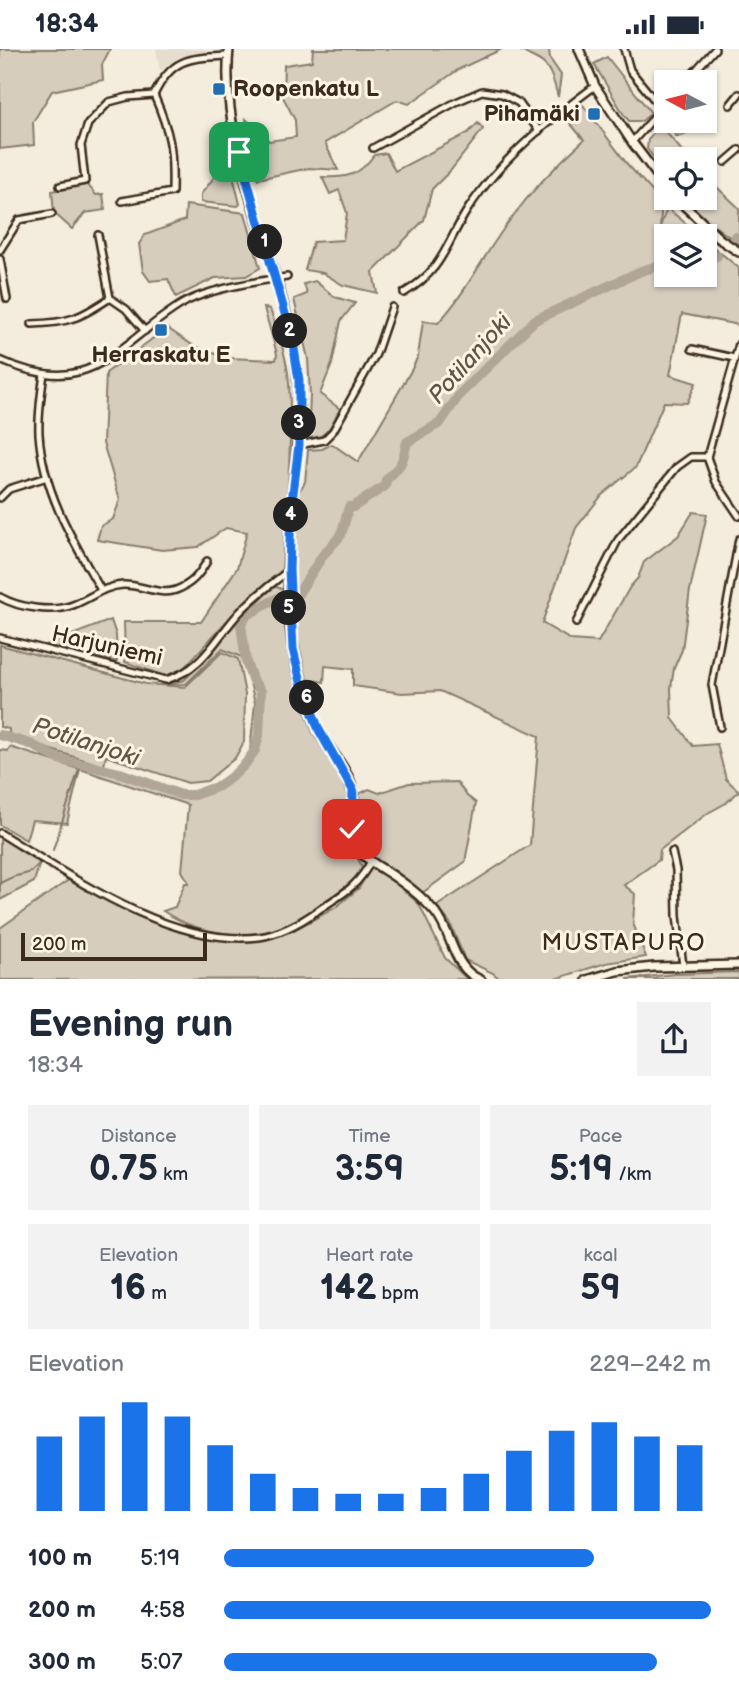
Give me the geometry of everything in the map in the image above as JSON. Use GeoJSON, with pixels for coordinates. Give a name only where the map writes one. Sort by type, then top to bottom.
{"type":"FeatureCollection","features":[{"type":"Feature","properties":{"kind":"street"},"geometry":{"type":"LineString","coordinates":[[579,49],[595,86],[654,171]]}},
{"type":"Feature","properties":{"kind":"street"},"geometry":{"type":"LineString","coordinates":[[624,49],[630,70],[654,100]]}},
{"type":"Feature","properties":{"kind":"street"},"geometry":{"type":"LineString","coordinates":[[696,70],[715,49]]}},
{"type":"Feature","properties":{"kind":"street"},"geometry":{"type":"LineString","coordinates":[[122,201],[172,192],[173,155],[166,123],[154,95],[163,76],[179,62],[229,53],[229,90],[239,152],[293,342],[299,380],[299,445],[291,509],[289,570],[292,638],[301,682],[319,730],[353,790],[352,829],[355,843],[371,861],[400,880],[436,912],[464,968],[481,979]]}},
{"type":"Feature","properties":{"kind":"street"},"geometry":{"type":"LineString","coordinates":[[404,293],[421,283],[435,268],[474,201],[495,174],[540,131],[595,86]]}},
{"type":"Feature","properties":{"kind":"street"},"geometry":{"type":"LineString","coordinates":[[373,148],[482,90],[502,94],[519,103],[540,131]]}},
{"type":"Feature","properties":{"kind":"street"},"geometry":{"type":"LineString","coordinates":[[730,104],[739,94]]}},
{"type":"Feature","properties":{"kind":"street"},"geometry":{"type":"LineString","coordinates":[[60,186],[85,181],[81,145],[88,124],[109,102],[154,95]]}},
{"type":"Feature","properties":{"kind":"street"},"geometry":{"type":"LineString","coordinates":[[632,142],[654,117]]}},
{"type":"Feature","properties":{"kind":"street"},"geometry":{"type":"LineString","coordinates":[[725,162],[739,150]]}},
{"type":"Feature","properties":{"kind":"street"},"geometry":{"type":"LineString","coordinates":[[689,210],[721,240],[739,252]]}},
{"type":"Feature","properties":{"kind":"street"},"geometry":{"type":"LineString","coordinates":[[0,250],[19,220],[52,214]]}},
{"type":"Feature","properties":{"kind":"street"},"geometry":{"type":"LineString","coordinates":[[98,235],[110,297],[126,309],[145,331]]}},
{"type":"Feature","properties":{"kind":"street"},"geometry":{"type":"LineString","coordinates":[[0,259],[8,299]]}},
{"type":"Feature","properties":{"kind":"street"},"geometry":{"type":"LineString","coordinates":[[0,360],[19,369],[44,375],[86,372],[184,302],[216,291],[287,277]]}},
{"type":"Feature","properties":{"kind":"street"},"geometry":{"type":"LineString","coordinates":[[32,324],[58,323],[81,317],[110,297]]}},
{"type":"Feature","properties":{"kind":"street"},"geometry":{"type":"LineString","coordinates":[[299,445],[324,440],[333,431],[376,354],[392,307]]}},
{"type":"Feature","properties":{"kind":"street"},"geometry":{"type":"LineString","coordinates":[[739,344],[707,457],[716,482],[739,516]]}},
{"type":"Feature","properties":{"kind":"street"},"geometry":{"type":"LineString","coordinates":[[692,349],[734,358]]}},
{"type":"Feature","properties":{"kind":"street"},"geometry":{"type":"LineString","coordinates":[[44,375],[39,436],[47,477],[58,510],[101,590]]}},
{"type":"Feature","properties":{"kind":"street"},"geometry":{"type":"LineString","coordinates":[[576,623],[618,540],[677,467],[691,457],[707,457]]}},
{"type":"Feature","properties":{"kind":"street"},"geometry":{"type":"LineString","coordinates":[[0,498],[9,489],[47,477]]}},
{"type":"Feature","properties":{"kind":"street"},"geometry":{"type":"LineString","coordinates":[[720,727],[712,685],[739,540]]}},
{"type":"Feature","properties":{"kind":"street"},"geometry":{"type":"LineString","coordinates":[[0,597],[26,606],[57,609],[73,605],[101,590],[124,585],[174,591],[197,579],[207,561]]}},
{"type":"Feature","properties":{"kind":"street","name":"Harjuniemi"},"geometry":{"type":"LineString","coordinates":[[0,638],[166,680],[185,674],[192,668],[239,613],[289,570]]}},
{"type":"Feature","properties":{"kind":"street"},"geometry":{"type":"LineString","coordinates":[[0,833],[81,882],[151,918],[197,934],[220,937],[260,937],[293,927],[356,884],[371,861]]}},
{"type":"Feature","properties":{"kind":"street"},"geometry":{"type":"LineString","coordinates":[[672,852],[676,870],[682,966]]}},
{"type":"Feature","properties":{"kind":"street"},"geometry":{"type":"LineString","coordinates":[[587,979],[617,971],[739,965]]}},
{"type":"Feature","properties":{"kind":"shaded area"},"geometry":{"type":"Polygon","coordinates":[[[0,49],[110,49],[102,65],[103,80],[52,91],[33,122],[34,145],[0,149],[0,49]]]}},
{"type":"Feature","properties":{"kind":"shaded area"},"geometry":{"type":"Polygon","coordinates":[[[156,49],[206,49],[206,53],[179,57],[160,71],[156,49]]]}},
{"type":"Feature","properties":{"kind":"shaded area"},"geometry":{"type":"Polygon","coordinates":[[[313,49],[502,49],[459,69],[409,104],[397,100],[325,143],[338,170],[309,168],[258,179],[249,151],[246,119],[269,141],[296,137],[295,120],[283,97],[284,65],[312,61],[313,49]]]}},
{"type":"Feature","properties":{"kind":"shaded area"},"geometry":{"type":"Polygon","coordinates":[[[518,49],[549,49],[550,59],[561,75],[558,97],[547,67],[518,49]]]}},
{"type":"Feature","properties":{"kind":"shaded area"},"geometry":{"type":"Polygon","coordinates":[[[607,57],[651,113],[642,121],[629,121],[594,64],[607,57]]]}},
{"type":"Feature","properties":{"kind":"shaded area"},"geometry":{"type":"Polygon","coordinates":[[[583,105],[628,165],[654,193],[654,210],[661,210],[660,224],[654,224],[654,287],[717,287],[717,250],[739,268],[739,325],[682,314],[670,375],[696,383],[687,403],[664,402],[636,467],[602,495],[576,528],[542,623],[571,640],[598,642],[638,578],[644,562],[678,536],[693,512],[707,514],[690,590],[682,650],[674,668],[671,688],[672,718],[693,746],[717,744],[726,779],[739,791],[660,850],[659,860],[624,885],[635,894],[633,923],[646,957],[606,963],[555,979],[500,979],[465,960],[450,923],[437,906],[530,845],[539,736],[440,691],[402,693],[353,686],[353,669],[325,666],[324,682],[307,679],[295,629],[298,604],[292,564],[296,496],[305,482],[308,450],[322,449],[332,444],[358,462],[418,356],[423,321],[438,323],[458,299],[518,209],[584,140],[565,117],[577,106],[583,105]]]}},
{"type":"Feature","properties":{"kind":"shaded area"},"geometry":{"type":"Polygon","coordinates":[[[478,123],[483,129],[451,170],[432,189],[424,220],[373,272],[377,293],[343,285],[323,273],[305,270],[313,242],[343,240],[347,213],[339,190],[330,194],[322,177],[352,174],[374,155],[386,153],[395,171],[468,133],[478,123]]]}},
{"type":"Feature","properties":{"kind":"shaded area"},"geometry":{"type":"Polygon","coordinates":[[[654,131],[667,133],[679,147],[654,147],[654,158],[647,149],[648,140],[654,131]]]}},
{"type":"Feature","properties":{"kind":"shaded area"},"geometry":{"type":"Polygon","coordinates":[[[224,140],[240,204],[238,206],[201,202],[201,194],[217,170],[219,141],[224,140]]]}},
{"type":"Feature","properties":{"kind":"shaded area"},"geometry":{"type":"Polygon","coordinates":[[[88,185],[96,195],[103,194],[105,210],[85,213],[72,229],[54,213],[52,191],[88,185]]]}},
{"type":"Feature","properties":{"kind":"shaded area"},"geometry":{"type":"Polygon","coordinates":[[[717,187],[739,208],[739,244],[717,228],[717,224],[712,224],[696,210],[717,210],[717,187]]]}},
{"type":"Feature","properties":{"kind":"shaded area"},"geometry":{"type":"Polygon","coordinates":[[[186,205],[245,213],[260,268],[246,276],[215,278],[176,297],[168,279],[150,281],[143,271],[139,244],[145,235],[185,220],[186,205]]]}},
{"type":"Feature","properties":{"kind":"shaded area"},"geometry":{"type":"Polygon","coordinates":[[[666,210],[686,224],[661,224],[666,210]]]}},
{"type":"Feature","properties":{"kind":"shaded area"},"geometry":{"type":"Polygon","coordinates":[[[315,281],[335,297],[355,303],[341,321],[332,364],[320,394],[340,409],[324,434],[308,439],[308,359],[294,299],[307,294],[304,284],[315,281]]]}},
{"type":"Feature","properties":{"kind":"shaded area"},"geometry":{"type":"Polygon","coordinates":[[[264,308],[270,309],[284,354],[289,382],[290,452],[282,570],[236,611],[183,669],[165,676],[125,662],[124,622],[201,622],[237,568],[247,532],[226,528],[198,547],[162,550],[97,540],[101,526],[113,519],[120,500],[103,443],[106,373],[167,328],[194,346],[227,358],[276,360],[277,354],[264,308]]]}},
{"type":"Feature","properties":{"kind":"shaded area"},"geometry":{"type":"Polygon","coordinates":[[[274,586],[284,590],[286,635],[313,733],[338,773],[349,798],[345,836],[363,868],[352,882],[292,924],[260,933],[226,933],[193,926],[163,911],[175,907],[185,883],[189,883],[182,871],[188,805],[80,769],[67,823],[32,820],[26,840],[0,825],[0,750],[8,751],[10,747],[79,769],[82,763],[181,796],[211,789],[249,760],[255,703],[244,658],[222,649],[186,684],[163,685],[184,680],[202,663],[220,639],[274,586]]]}},
{"type":"Feature","properties":{"kind":"shaded area"},"geometry":{"type":"Polygon","coordinates":[[[111,620],[116,635],[117,662],[46,645],[111,620]]]}},
{"type":"Feature","properties":{"kind":"shaded area"},"geometry":{"type":"Polygon","coordinates":[[[0,645],[146,684],[185,687],[222,652],[238,659],[245,694],[244,742],[235,758],[207,781],[188,783],[106,756],[104,766],[9,737],[9,729],[0,727],[0,645]]]}},
{"type":"Feature","properties":{"kind":"shaded area"},"geometry":{"type":"Polygon","coordinates":[[[457,782],[476,803],[465,862],[422,893],[368,854],[357,829],[357,795],[369,789],[379,793],[409,783],[457,782]]]}},
{"type":"Feature","properties":{"kind":"shaded area"},"geometry":{"type":"Polygon","coordinates":[[[0,837],[40,862],[34,882],[0,900],[0,837]]]}},
{"type":"Feature","properties":{"kind":"shaded area"},"geometry":{"type":"Polygon","coordinates":[[[371,867],[398,885],[419,904],[445,958],[467,979],[0,979],[0,928],[70,879],[82,888],[117,904],[201,934],[257,939],[292,931],[335,908],[359,888],[371,867]]]}},
{"type":"Feature","properties":{"kind":"shaded area"},"geometry":{"type":"Polygon","coordinates":[[[739,972],[739,979],[627,979],[675,974],[739,972]]]}},
{"type":"Feature","properties":{"kind":"waterway","name":"Potilanjoki"},"geometry":{"type":"LineString","coordinates":[[735,237],[739,238]]}},
{"type":"Feature","properties":{"kind":"waterway","name":"Potilanjoki"},"geometry":{"type":"LineString","coordinates":[[298,594],[323,555],[341,535],[349,507],[385,486],[386,480],[401,464],[407,442],[440,423],[460,394],[535,320],[654,267]]}},
{"type":"Feature","properties":{"kind":"waterway","name":"Potilanjoki"},"geometry":{"type":"LineString","coordinates":[[0,735],[30,744],[59,759],[120,773],[181,795],[194,795],[219,786],[246,763],[255,750],[259,735],[261,691],[252,679],[246,662],[241,624],[247,615],[283,595]]}},
{"type":"Feature","properties":{"kind":"waterway"},"geometry":{"type":"LineString","coordinates":[[53,850],[81,763]]}},
{"type":"Feature","properties":{"kind":"waterway"},"geometry":{"type":"LineString","coordinates":[[0,883],[30,872],[40,862]]}},
{"type":"Feature","properties":{"kind":"place","name":"Roopenkatu L"},"geometry":{"type":"Point","coordinates":[219,89]}},
{"type":"Feature","properties":{"kind":"place","name":"Pihamäki"},"geometry":{"type":"Point","coordinates":[594,114]}},
{"type":"Feature","properties":{"kind":"place","name":"Herraskatu E"},"geometry":{"type":"Point","coordinates":[161,330]}},
{"type":"Feature","properties":{"kind":"district","name":"MUSTAPURO"},"geometry":{"type":"Point","coordinates":[624,942]}},
{"type":"Feature","properties":{"kind":"route"},"geometry":{"type":"LineString","coordinates":[[239,152],[293,342],[299,380],[299,445],[291,509],[289,570],[289,618],[293,649],[301,682],[319,730],[353,790],[352,829]]}}]}
